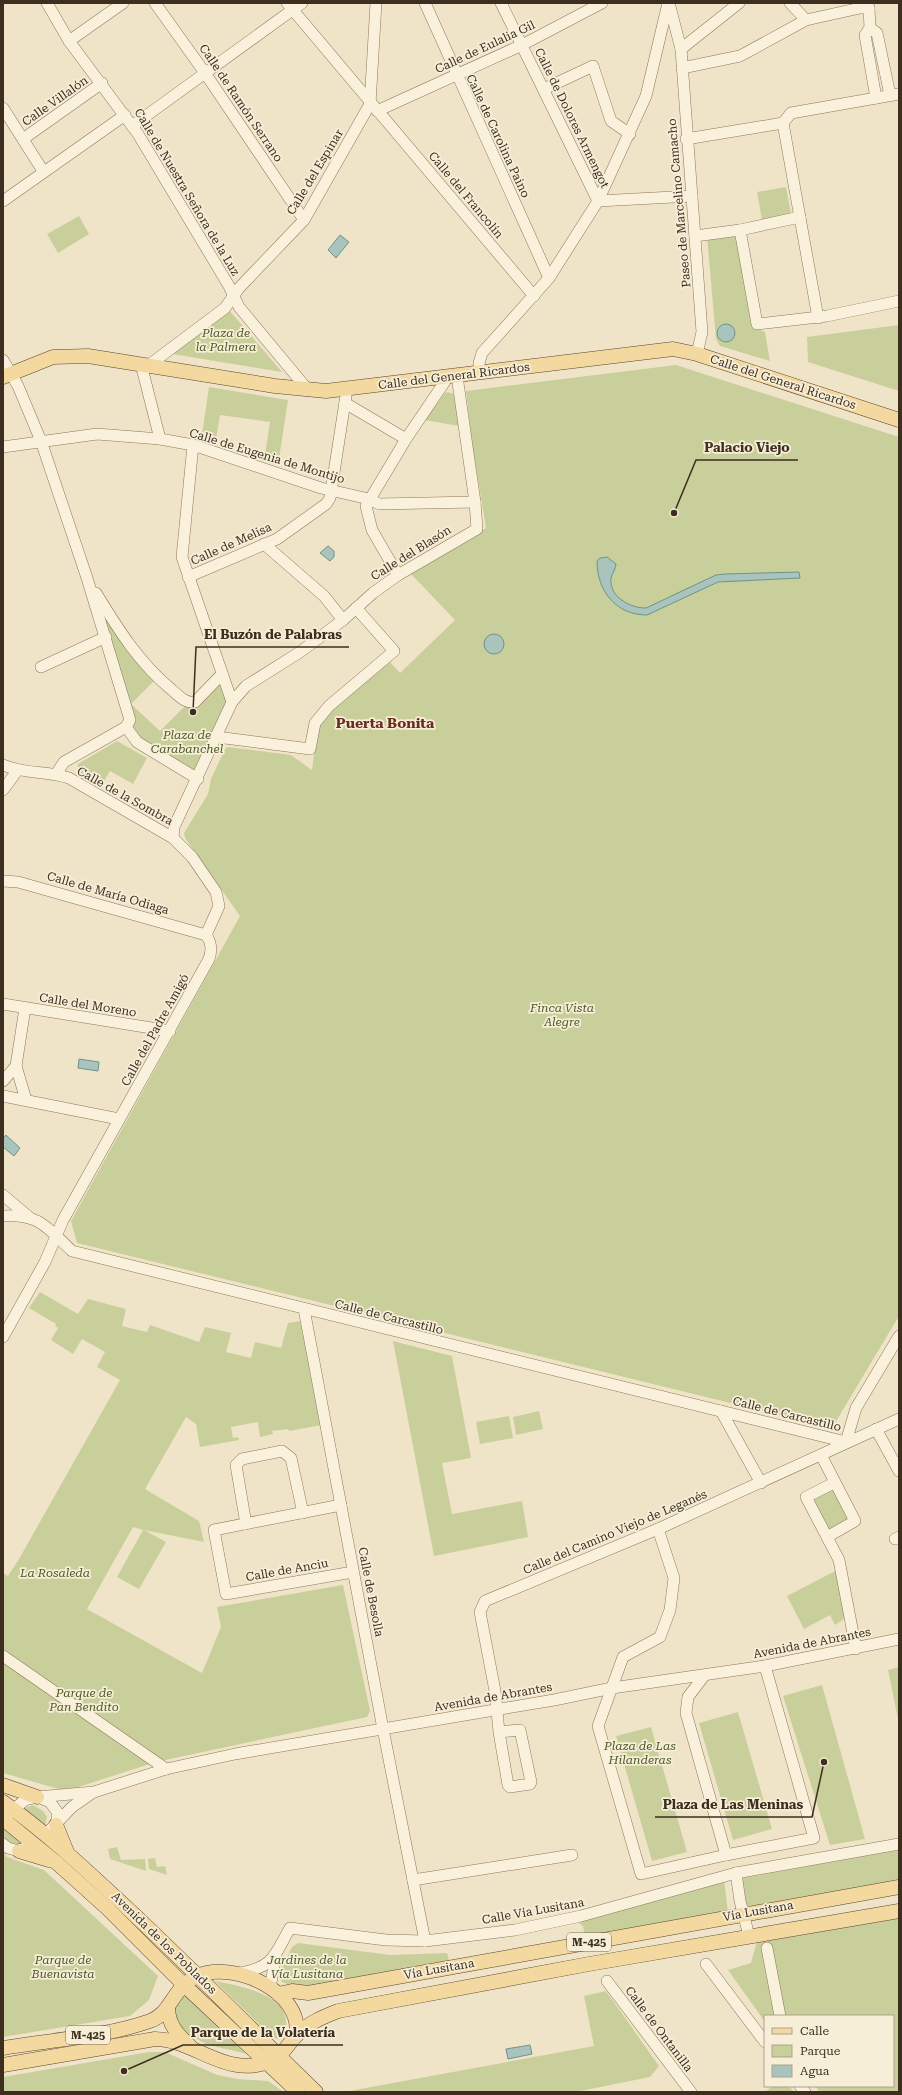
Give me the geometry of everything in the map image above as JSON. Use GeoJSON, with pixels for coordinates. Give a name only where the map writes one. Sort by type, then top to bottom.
{"type":"FeatureCollection","features":[{"type":"Feature","properties":{"kind":"main road","name":"Calle del General Ricardos"},"geometry":{"type":"LineString","coordinates":[[7,375],[54,357],[88,356],[346,396],[480,373],[665,350],[683,350],[899,420]]}},
{"type":"Feature","properties":{"kind":"main road"},"geometry":{"type":"LineString","coordinates":[[3,1785],[37,1797]]}},
{"type":"Feature","properties":{"kind":"main road","name":"Avenida de los Poblados"},"geometry":{"type":"LineString","coordinates":[[6,1812],[45,1834],[68,1854],[199,1976],[316,2092]]}},
{"type":"Feature","properties":{"kind":"main road","name":"Avenida de los Poblados"},"geometry":{"type":"LineString","coordinates":[[6,1812],[33,1843],[107,1908],[183,1984],[298,2092]]}},
{"type":"Feature","properties":{"kind":"main road"},"geometry":{"type":"LineString","coordinates":[[56,1825],[68,1854]]}},
{"type":"Feature","properties":{"kind":"main road"},"geometry":{"type":"LineString","coordinates":[[19,1850],[58,1864]]}},
{"type":"Feature","properties":{"kind":"main road","name":"Vía Lusitana"},"geometry":{"type":"LineString","coordinates":[[275,1991],[308,1993],[899,1887]]}},
{"type":"Feature","properties":{"kind":"main road","name":"Vía Lusitana"},"geometry":{"type":"LineString","coordinates":[[3,2065],[118,2044],[161,2039],[173,2041],[232,2064],[266,2063],[279,2056],[296,2035],[308,2025],[338,2011],[750,1936],[899,1911]]}},
{"type":"Feature","properties":{"kind":"main road"},"geometry":{"type":"LineString","coordinates":[[183,1984],[199,1976],[212,1972],[240,1974],[260,1981],[275,1991],[293,2013],[297,2023],[296,2035]]}},
{"type":"Feature","properties":{"kind":"main road","name":"M-425"},"geometry":{"type":"LineString","coordinates":[[3,2048],[108,2032],[150,2022],[158,2018],[168,2007],[175,1994],[183,1984]]}},
{"type":"Feature","properties":{"kind":"main road","name":"M-425"},"geometry":{"type":"LineString","coordinates":[[168,2007],[168,2016],[173,2028],[198,2052]]}},
{"type":"Feature","properties":{"kind":"street","name":"Calle de Nuestra Señora de la Luz"},"geometry":{"type":"LineString","coordinates":[[47,3],[70,41],[132,126],[229,286],[233,298],[239,307],[308,390]]}},
{"type":"Feature","properties":{"kind":"street"},"geometry":{"type":"LineString","coordinates":[[70,41],[111,7],[123,3]]}},
{"type":"Feature","properties":{"kind":"street","name":"Calle de Ramón Serrano"},"geometry":{"type":"LineString","coordinates":[[155,3],[205,73],[304,220]]}},
{"type":"Feature","properties":{"kind":"street"},"geometry":{"type":"LineString","coordinates":[[132,126],[205,73],[290,7],[302,3]]}},
{"type":"Feature","properties":{"kind":"street","name":"Calle del Espinar"},"geometry":{"type":"LineString","coordinates":[[145,365],[225,308],[239,288],[304,220],[374,107],[376,3]]}},
{"type":"Feature","properties":{"kind":"street","name":"Calle de Carolina Paino"},"geometry":{"type":"LineString","coordinates":[[425,3],[456,75],[549,278]]}},
{"type":"Feature","properties":{"kind":"street","name":"Calle de Dolores Armengot"},"geometry":{"type":"LineString","coordinates":[[501,3],[598,201]]}},
{"type":"Feature","properties":{"kind":"street","name":"Calle de Eulalia Gil"},"geometry":{"type":"LineString","coordinates":[[374,107],[456,75],[522,45],[585,7],[602,3]]}},
{"type":"Feature","properties":{"kind":"street"},"geometry":{"type":"LineString","coordinates":[[480,373],[479,363],[482,353],[549,278],[598,201],[630,134],[646,96],[669,3]]}},
{"type":"Feature","properties":{"kind":"street","name":"Paseo de Marcelino Camacho"},"geometry":{"type":"LineString","coordinates":[[669,3],[681,49]]}},
{"type":"Feature","properties":{"kind":"street","name":"Paseo de Marcelino Camacho"},"geometry":{"type":"LineString","coordinates":[[678,3],[683,31],[681,49],[686,139],[692,196],[702,332],[697,354]]}},
{"type":"Feature","properties":{"kind":"street"},"geometry":{"type":"LineString","coordinates":[[681,49],[739,3]]}},
{"type":"Feature","properties":{"kind":"street"},"geometry":{"type":"LineString","coordinates":[[790,3],[806,20]]}},
{"type":"Feature","properties":{"kind":"street"},"geometry":{"type":"LineString","coordinates":[[682,68],[740,56],[806,20],[871,5],[870,28],[866,35],[876,98]]}},
{"type":"Feature","properties":{"kind":"street","name":"Calle del Francolín"},"geometry":{"type":"LineString","coordinates":[[290,7],[534,296]]}},
{"type":"Feature","properties":{"kind":"street"},"geometry":{"type":"LineString","coordinates":[[686,139],[783,123],[791,113],[895,95],[877,33],[870,28]]}},
{"type":"Feature","properties":{"kind":"street"},"geometry":{"type":"LineString","coordinates":[[544,89],[593,66],[611,120],[630,134]]}},
{"type":"Feature","properties":{"kind":"street","name":"Calle Villalón"},"geometry":{"type":"LineString","coordinates":[[23,139],[102,83]]}},
{"type":"Feature","properties":{"kind":"street"},"geometry":{"type":"LineString","coordinates":[[3,108],[43,171]]}},
{"type":"Feature","properties":{"kind":"street"},"geometry":{"type":"LineString","coordinates":[[3,201],[43,171],[125,115]]}},
{"type":"Feature","properties":{"kind":"street"},"geometry":{"type":"LineString","coordinates":[[783,123],[818,318]]}},
{"type":"Feature","properties":{"kind":"street"},"geometry":{"type":"LineString","coordinates":[[598,201],[692,196]]}},
{"type":"Feature","properties":{"kind":"street"},"geometry":{"type":"LineString","coordinates":[[695,236],[740,230],[800,217]]}},
{"type":"Feature","properties":{"kind":"street"},"geometry":{"type":"LineString","coordinates":[[740,230],[757,324],[818,318],[899,301]]}},
{"type":"Feature","properties":{"kind":"street"},"geometry":{"type":"LineString","coordinates":[[3,360],[7,375],[18,386],[41,441],[87,578],[130,715],[130,720],[126,727],[64,762],[56,774]]}},
{"type":"Feature","properties":{"kind":"street"},"geometry":{"type":"LineString","coordinates":[[145,365],[160,439]]}},
{"type":"Feature","properties":{"kind":"street"},"geometry":{"type":"LineString","coordinates":[[398,575],[372,530],[366,506],[406,439],[453,377]]}},
{"type":"Feature","properties":{"kind":"street","name":"Calle del Blasón"},"geometry":{"type":"LineString","coordinates":[[217,737],[232,702],[246,686],[300,652],[343,620],[373,593],[398,575],[477,529],[475,502],[453,377]]}},
{"type":"Feature","properties":{"kind":"street"},"geometry":{"type":"LineString","coordinates":[[346,396],[406,439]]}},
{"type":"Feature","properties":{"kind":"street","name":"Calle de Melisa"},"geometry":{"type":"LineString","coordinates":[[188,577],[278,539],[326,504],[330,498],[346,396]]}},
{"type":"Feature","properties":{"kind":"street","name":"Calle de Eugenia de Montijo"},"geometry":{"type":"LineString","coordinates":[[3,447],[97,434],[160,439],[193,445],[331,491],[369,499],[379,504],[475,502]]}},
{"type":"Feature","properties":{"kind":"street"},"geometry":{"type":"LineString","coordinates":[[193,445],[182,557],[232,702]]}},
{"type":"Feature","properties":{"kind":"street"},"geometry":{"type":"LineString","coordinates":[[264,544],[324,596],[343,620]]}},
{"type":"Feature","properties":{"kind":"street"},"geometry":{"type":"LineString","coordinates":[[87,578],[120,632],[136,654],[153,675],[183,700],[191,703],[196,702],[222,674]]}},
{"type":"Feature","properties":{"kind":"street"},"geometry":{"type":"LineString","coordinates":[[217,737],[310,749],[315,723],[329,706],[394,651],[356,608]]}},
{"type":"Feature","properties":{"kind":"street"},"geometry":{"type":"LineString","coordinates":[[41,667],[106,637]]}},
{"type":"Feature","properties":{"kind":"street"},"geometry":{"type":"LineString","coordinates":[[126,727],[137,742],[198,779]]}},
{"type":"Feature","properties":{"kind":"street","name":"Calle de la Sombra"},"geometry":{"type":"LineString","coordinates":[[3,765],[17,771],[56,774],[69,778],[173,838],[174,827],[217,737]]}},
{"type":"Feature","properties":{"kind":"street"},"geometry":{"type":"LineString","coordinates":[[3,790],[17,771]]}},
{"type":"Feature","properties":{"kind":"street"},"geometry":{"type":"LineString","coordinates":[[173,838],[192,857],[216,892],[218,906],[206,935]]}},
{"type":"Feature","properties":{"kind":"street","name":"Calle de María Odiaga"},"geometry":{"type":"LineString","coordinates":[[3,881],[18,882],[206,935]]}},
{"type":"Feature","properties":{"kind":"street","name":"Calle del Padre Amigó"},"geometry":{"type":"LineString","coordinates":[[3,1338],[45,1262],[63,1220],[209,959],[212,950],[210,940],[206,935]]}},
{"type":"Feature","properties":{"kind":"street","name":"Calle del Moreno"},"geometry":{"type":"LineString","coordinates":[[3,1004],[170,1031]]}},
{"type":"Feature","properties":{"kind":"street"},"geometry":{"type":"LineString","coordinates":[[25,1008],[16,1066],[26,1100]]}},
{"type":"Feature","properties":{"kind":"street"},"geometry":{"type":"LineString","coordinates":[[3,1081],[16,1066]]}},
{"type":"Feature","properties":{"kind":"street"},"geometry":{"type":"LineString","coordinates":[[3,1096],[119,1119]]}},
{"type":"Feature","properties":{"kind":"street"},"geometry":{"type":"LineString","coordinates":[[3,1195],[30,1218]]}},
{"type":"Feature","properties":{"kind":"street"},"geometry":{"type":"LineString","coordinates":[[3,1216],[30,1218]]}},
{"type":"Feature","properties":{"kind":"street","name":"Calle de Carcastillo"},"geometry":{"type":"LineString","coordinates":[[30,1218],[45,1224],[56,1237],[72,1251],[846,1442]]}},
{"type":"Feature","properties":{"kind":"street","name":"Calle de Besolla"},"geometry":{"type":"LineString","coordinates":[[304,1309],[382,1729],[425,1941]]}},
{"type":"Feature","properties":{"kind":"street"},"geometry":{"type":"LineString","coordinates":[[846,1442],[856,1408],[899,1336]]}},
{"type":"Feature","properties":{"kind":"street","name":"Calle de Carcastillo"},"geometry":{"type":"LineString","coordinates":[[721,1411],[761,1483]]}},
{"type":"Feature","properties":{"kind":"street","name":"Calle del Camino Viejo de Leganés"},"geometry":{"type":"LineString","coordinates":[[499,1732],[520,1730],[531,1782],[530,1784],[510,1787],[508,1785],[499,1732],[495,1691],[480,1612],[485,1601],[658,1529],[761,1483],[899,1418]]}},
{"type":"Feature","properties":{"kind":"street"},"geometry":{"type":"LineString","coordinates":[[876,1429],[899,1471]]}},
{"type":"Feature","properties":{"kind":"street"},"geometry":{"type":"LineString","coordinates":[[303,1513],[291,1458],[282,1451],[242,1459],[236,1465],[246,1524],[303,1513],[341,1505]]}},
{"type":"Feature","properties":{"kind":"street"},"geometry":{"type":"LineString","coordinates":[[821,1455],[834,1483],[855,1521],[827,1537]]}},
{"type":"Feature","properties":{"kind":"street"},"geometry":{"type":"LineString","coordinates":[[834,1483],[806,1497],[839,1560],[856,1649]]}},
{"type":"Feature","properties":{"kind":"street","name":"Calle de Anciu"},"geometry":{"type":"LineString","coordinates":[[246,1524],[214,1530],[226,1594],[354,1572]]}},
{"type":"Feature","properties":{"kind":"street"},"geometry":{"type":"LineString","coordinates":[[658,1529],[674,1578],[670,1610],[660,1637],[623,1657],[598,1726],[641,1874],[726,1855],[814,1838],[765,1666]]}},
{"type":"Feature","properties":{"kind":"street","name":"Avenida de Abrantes"},"geometry":{"type":"LineString","coordinates":[[6,1812],[25,1800],[37,1797],[94,1792],[166,1769],[235,1754],[554,1700],[612,1688],[704,1676],[765,1666],[856,1649],[899,1639]]}},
{"type":"Feature","properties":{"kind":"street"},"geometry":{"type":"LineString","coordinates":[[3,1656],[166,1769]]}},
{"type":"Feature","properties":{"kind":"street"},"geometry":{"type":"LineString","coordinates":[[704,1676],[688,1697],[686,1712],[726,1855]]}},
{"type":"Feature","properties":{"kind":"street","name":"Avenida de Abrantes"},"geometry":{"type":"LineString","coordinates":[[19,1850],[33,1843],[45,1834],[56,1825],[72,1807],[94,1792]]}},
{"type":"Feature","properties":{"kind":"street"},"geometry":{"type":"LineString","coordinates":[[37,1797],[50,1802],[58,1813],[56,1825]]}},
{"type":"Feature","properties":{"kind":"street"},"geometry":{"type":"LineString","coordinates":[[3,1844],[8,1848],[19,1850]]}},
{"type":"Feature","properties":{"kind":"street"},"geometry":{"type":"LineString","coordinates":[[750,1936],[740,1901],[736,1873],[899,1844]]}},
{"type":"Feature","properties":{"kind":"street"},"geometry":{"type":"LineString","coordinates":[[413,1880],[572,1855]]}},
{"type":"Feature","properties":{"kind":"street","name":"Calle Vía Lusitana"},"geometry":{"type":"LineString","coordinates":[[240,1974],[257,1970],[268,1964],[278,1950],[290,1928],[386,1940],[425,1941],[515,1930],[581,1916],[736,1873]]}},
{"type":"Feature","properties":{"kind":"street"},"geometry":{"type":"LineString","coordinates":[[767,1948],[780,2015]]}},
{"type":"Feature","properties":{"kind":"street","name":"Calle Vía Lusitana"},"geometry":{"type":"LineString","coordinates":[[275,1991],[272,1974],[278,1950]]}},
{"type":"Feature","properties":{"kind":"street"},"geometry":{"type":"LineString","coordinates":[[706,1964],[764,2041]]}},
{"type":"Feature","properties":{"kind":"street","name":"Calle de Ontanilla"},"geometry":{"type":"LineString","coordinates":[[607,1981],[691,2092]]}},
{"type":"Feature","properties":{"kind":"green space"},"geometry":{"type":"Polygon","coordinates":[[[786,187],[792,219],[763,225],[757,192],[786,187]]]}},
{"type":"Feature","properties":{"kind":"green space"},"geometry":{"type":"Polygon","coordinates":[[[79,216],[89,234],[58,253],[47,234],[79,216]]]}},
{"type":"Feature","properties":{"kind":"green space"},"geometry":{"type":"Polygon","coordinates":[[[738,231],[755,328],[765,332],[770,361],[720,346],[716,339],[707,236],[738,231]]]}},
{"type":"Feature","properties":{"kind":"green space","name":"Plaza de la Palmera"},"geometry":{"type":"Polygon","coordinates":[[[229,310],[282,372],[172,354],[229,310]]]}},
{"type":"Feature","properties":{"kind":"green space"},"geometry":{"type":"Polygon","coordinates":[[[899,325],[899,391],[808,362],[807,337],[899,325]]]}},
{"type":"Feature","properties":{"kind":"green space","name":"Finca Vista Alegre"},"geometry":{"type":"Polygon","coordinates":[[[676,365],[899,437],[899,1316],[832,1428],[77,1243],[71,1221],[240,916],[185,838],[184,833],[208,794],[211,779],[225,749],[228,747],[291,755],[312,770],[317,729],[330,709],[390,662],[400,673],[455,620],[411,574],[486,528],[473,449],[466,391],[676,365]]]}},
{"type":"Feature","properties":{"kind":"green space"},"geometry":{"type":"Polygon","coordinates":[[[209,387],[288,400],[278,465],[264,461],[270,422],[220,415],[215,445],[201,441],[209,387]]]}},
{"type":"Feature","properties":{"kind":"green space"},"geometry":{"type":"Polygon","coordinates":[[[448,392],[455,395],[459,426],[425,420],[445,393],[448,392]]]}},
{"type":"Feature","properties":{"kind":"green space","name":"Plaza de Carabanchel"},"geometry":{"type":"Polygon","coordinates":[[[99,603],[157,678],[131,704],[160,731],[186,705],[220,680],[229,703],[198,779],[128,729],[99,603]]]}},
{"type":"Feature","properties":{"kind":"green space"},"geometry":{"type":"Polygon","coordinates":[[[117,741],[147,758],[133,784],[110,771],[101,786],[78,773],[78,764],[117,741]]]}},
{"type":"Feature","properties":{"kind":"green space","name":"Parque de Pan Bendito"},"geometry":{"type":"Polygon","coordinates":[[[40,1292],[78,1314],[88,1299],[126,1309],[122,1326],[147,1332],[150,1325],[199,1342],[205,1327],[231,1333],[226,1352],[251,1358],[255,1342],[281,1348],[288,1323],[300,1321],[322,1425],[289,1431],[288,1429],[272,1431],[273,1434],[260,1437],[258,1422],[231,1427],[233,1438],[238,1437],[239,1440],[200,1447],[196,1424],[186,1417],[145,1489],[199,1521],[204,1542],[144,1530],[166,1542],[139,1589],[117,1577],[143,1530],[133,1527],[87,1609],[202,1673],[221,1627],[217,1607],[343,1585],[370,1711],[367,1717],[156,1762],[66,1791],[3,1773],[3,1573],[8,1576],[19,1559],[120,1380],[97,1367],[105,1352],[82,1339],[73,1354],[51,1340],[58,1328],[55,1326],[56,1324],[29,1308],[40,1292]]]}},
{"type":"Feature","properties":{"kind":"green space"},"geometry":{"type":"Polygon","coordinates":[[[393,1341],[452,1356],[471,1458],[442,1463],[452,1514],[522,1501],[528,1537],[434,1556],[393,1341]]]}},
{"type":"Feature","properties":{"kind":"green space"},"geometry":{"type":"Polygon","coordinates":[[[539,1411],[543,1429],[516,1435],[513,1417],[539,1411]]]}},
{"type":"Feature","properties":{"kind":"green space"},"geometry":{"type":"Polygon","coordinates":[[[509,1416],[513,1438],[480,1444],[476,1422],[509,1416]]]}},
{"type":"Feature","properties":{"kind":"green space"},"geometry":{"type":"Polygon","coordinates":[[[834,1483],[855,1521],[827,1537],[806,1497],[834,1483]]]}},
{"type":"Feature","properties":{"kind":"green space"},"geometry":{"type":"Polygon","coordinates":[[[841,1568],[844,1619],[835,1625],[830,1615],[804,1629],[787,1596],[841,1568]]]}},
{"type":"Feature","properties":{"kind":"green space"},"geometry":{"type":"Polygon","coordinates":[[[899,1667],[899,1724],[888,1670],[899,1667]]]}},
{"type":"Feature","properties":{"kind":"green space"},"geometry":{"type":"Polygon","coordinates":[[[822,1685],[865,1839],[830,1845],[783,1696],[822,1685]]]}},
{"type":"Feature","properties":{"kind":"green space"},"geometry":{"type":"Polygon","coordinates":[[[738,1712],[772,1829],[733,1840],[699,1723],[738,1712]]]}},
{"type":"Feature","properties":{"kind":"green space","name":"Plaza de Las Hilanderas"},"geometry":{"type":"Polygon","coordinates":[[[651,1727],[687,1852],[652,1861],[616,1736],[651,1727]]]}},
{"type":"Feature","properties":{"kind":"green space"},"geometry":{"type":"Polygon","coordinates":[[[33,1805],[43,1811],[47,1817],[45,1826],[23,1809],[33,1805]]]}},
{"type":"Feature","properties":{"kind":"green space"},"geometry":{"type":"Polygon","coordinates":[[[3,1829],[20,1842],[15,1846],[3,1840],[3,1829]]]}},
{"type":"Feature","properties":{"kind":"green space"},"geometry":{"type":"Polygon","coordinates":[[[117,1847],[121,1860],[145,1859],[146,1871],[110,1859],[108,1849],[117,1847]]]}},
{"type":"Feature","properties":{"kind":"green space"},"geometry":{"type":"Polygon","coordinates":[[[899,1850],[899,1882],[744,1909],[737,1879],[899,1850]]]}},
{"type":"Feature","properties":{"kind":"green space","name":"Parque de Buenavista"},"geometry":{"type":"Polygon","coordinates":[[[3,1852],[7,1857],[44,1870],[158,1976],[149,2000],[130,2016],[3,2037],[3,1852]]]}},
{"type":"Feature","properties":{"kind":"green space"},"geometry":{"type":"Polygon","coordinates":[[[155,1858],[157,1867],[165,1866],[167,1875],[149,1869],[148,1859],[155,1858]]]}},
{"type":"Feature","properties":{"kind":"green space"},"geometry":{"type":"Polygon","coordinates":[[[724,1880],[728,1912],[585,1938],[583,1926],[576,1921],[724,1880]]]}},
{"type":"Feature","properties":{"kind":"green space"},"geometry":{"type":"Polygon","coordinates":[[[899,1916],[899,2092],[820,2092],[816,2087],[894,2087],[894,2015],[764,2015],[764,2021],[728,1970],[751,1963],[757,1941],[899,1916]]]}},
{"type":"Feature","properties":{"kind":"green space","name":"Jardines de la Vía Lusitana"},"geometry":{"type":"Polygon","coordinates":[[[298,1943],[390,1955],[447,1953],[450,1964],[364,1981],[316,1986],[297,1986],[282,1982],[278,1975],[292,1947],[298,1943]]]}},
{"type":"Feature","properties":{"kind":"green space"},"geometry":{"type":"Polygon","coordinates":[[[215,1981],[258,1992],[277,2004],[283,2011],[286,2021],[286,2027],[282,2036],[277,2039],[272,2037],[215,1981]]]}},
{"type":"Feature","properties":{"kind":"green space"},"geometry":{"type":"Polygon","coordinates":[[[606,1991],[659,2066],[650,2077],[576,2092],[344,2092],[594,2046],[584,1996],[606,1991]]]}},
{"type":"Feature","properties":{"kind":"green space"},"geometry":{"type":"Polygon","coordinates":[[[187,1996],[248,2054],[208,2045],[193,2037],[180,2027],[173,2009],[182,1997],[187,1996]]]}},
{"type":"Feature","properties":{"kind":"green space"},"geometry":{"type":"Polygon","coordinates":[[[149,2052],[165,2052],[217,2075],[238,2079],[268,2081],[284,2092],[3,2092],[3,2077],[149,2052]]]}},
{"type":"Feature","properties":{"kind":"green space"},"geometry":{"type":"Polygon","coordinates":[[[772,2087],[790,2087],[794,2092],[765,2092],[772,2087]]]}},
{"type":"Feature","properties":{"kind":"water"},"geometry":{"type":"Polygon","coordinates":[[[340,235],[349,242],[336,258],[328,250],[340,235]]]}},
{"type":"Feature","properties":{"kind":"water"},"geometry":{"type":"Polygon","coordinates":[[[726,324],[732,327],[735,333],[732,339],[726,342],[720,339],[717,333],[720,327],[726,324]]]}},
{"type":"Feature","properties":{"kind":"water"},"geometry":{"type":"Polygon","coordinates":[[[328,546],[334,551],[334,557],[330,561],[320,553],[328,546]]]}},
{"type":"Feature","properties":{"kind":"water"},"geometry":{"type":"Polygon","coordinates":[[[607,557],[616,564],[611,578],[613,591],[627,604],[646,608],[716,575],[799,572],[800,578],[718,582],[647,615],[636,614],[626,611],[610,599],[600,582],[597,561],[600,558],[607,557]]]}},
{"type":"Feature","properties":{"kind":"water"},"geometry":{"type":"Polygon","coordinates":[[[494,634],[501,637],[504,644],[501,651],[494,654],[487,651],[484,644],[487,637],[494,634]]]}},
{"type":"Feature","properties":{"kind":"water"},"geometry":{"type":"Polygon","coordinates":[[[79,1059],[99,1062],[98,1071],[78,1068],[79,1059]]]}},
{"type":"Feature","properties":{"kind":"water"},"geometry":{"type":"Polygon","coordinates":[[[6,1135],[20,1148],[14,1156],[3,1147],[3,1139],[6,1135]]]}},
{"type":"Feature","properties":{"kind":"water"},"geometry":{"type":"Polygon","coordinates":[[[530,2045],[532,2054],[508,2059],[506,2049],[530,2045]]]}},
{"type":"Feature","properties":{"kind":"place","name":"Palacio Viejo"},"geometry":{"type":"Point","coordinates":[674,513]}},
{"type":"Feature","properties":{"kind":"place","name":"El Buzón de Palabras"},"geometry":{"type":"Point","coordinates":[193,712]}},
{"type":"Feature","properties":{"kind":"place","name":"Plaza de Las Meninas"},"geometry":{"type":"Point","coordinates":[824,1762]}},
{"type":"Feature","properties":{"kind":"place","name":"Parque de la Volatería"},"geometry":{"type":"Point","coordinates":[124,2071]}},
{"type":"Feature","properties":{"kind":"district","name":"Puerta Bonita"},"geometry":{"type":"Point","coordinates":[385,723]}},
{"type":"Feature","properties":{"kind":"park label","name":"La Rosaleda"},"geometry":{"type":"Point","coordinates":[55,1573]}}]}
